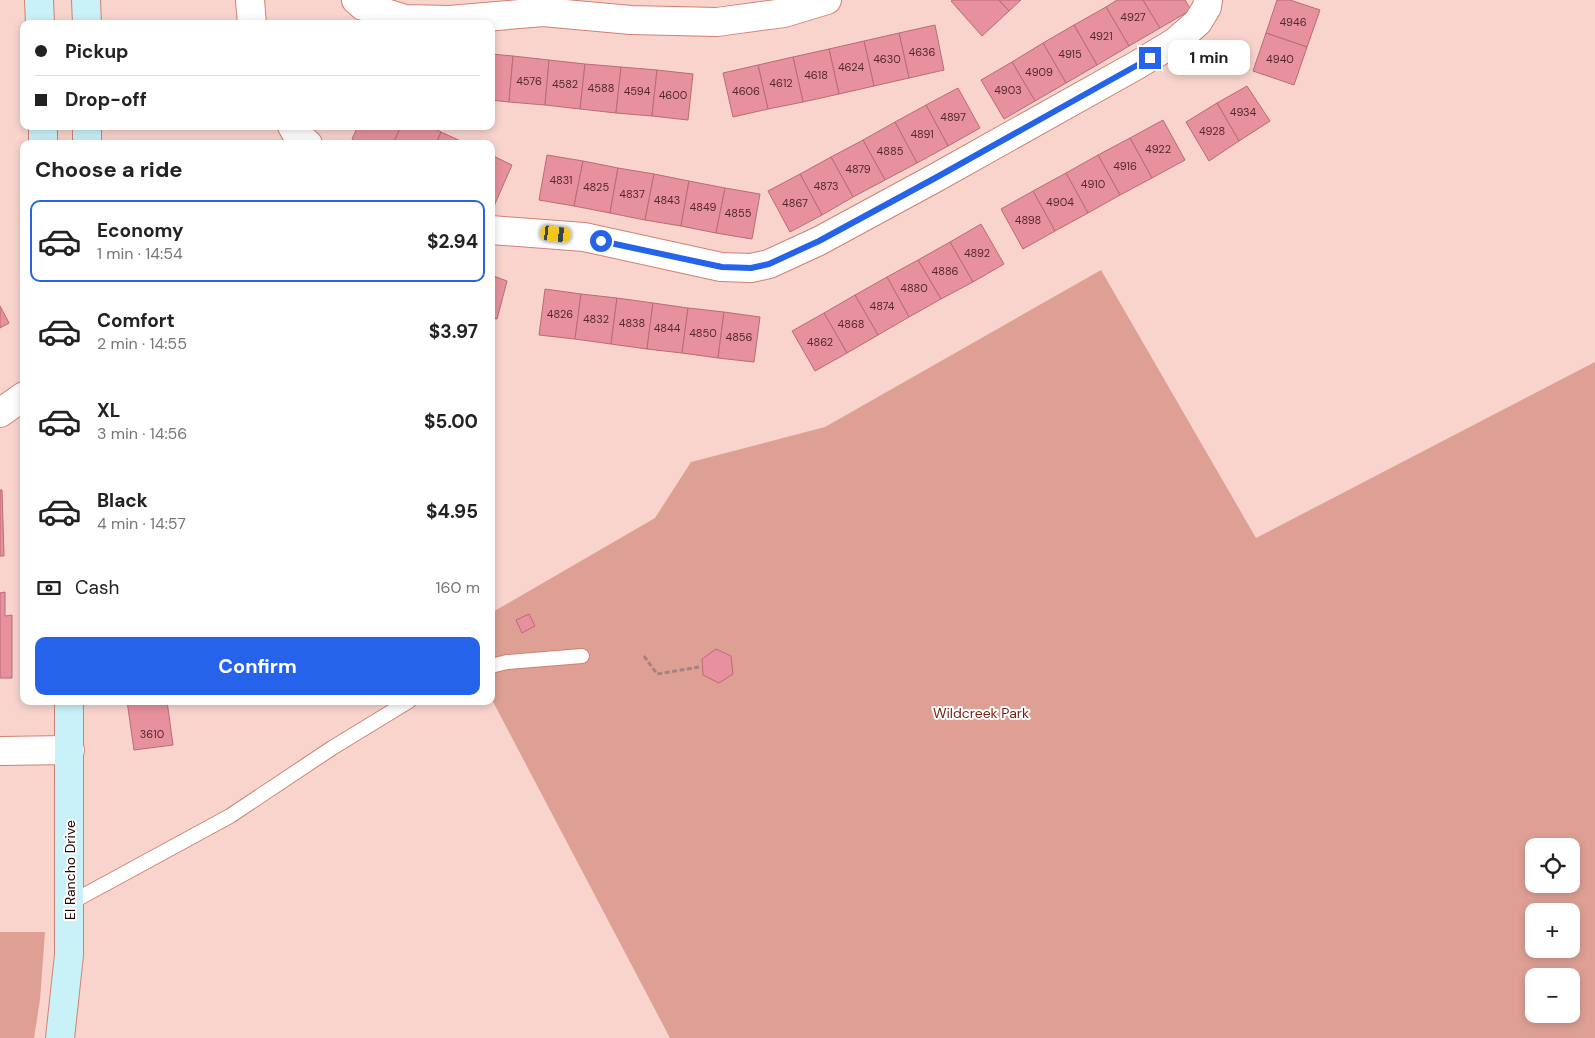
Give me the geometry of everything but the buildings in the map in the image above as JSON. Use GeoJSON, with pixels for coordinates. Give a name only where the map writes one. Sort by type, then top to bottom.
{"type":"FeatureCollection","features":[{"type":"Feature","properties":{"kind":"main road"},"geometry":{"type":"LineString","coordinates":[[39,0],[40,20]]}},
{"type":"Feature","properties":{"kind":"main road"},"geometry":{"type":"LineString","coordinates":[[86,0],[87,20]]}},
{"type":"Feature","properties":{"kind":"main road","name":"El Rancho Drive"},"geometry":{"type":"LineString","coordinates":[[60,1038],[69,955],[69,705]]}},
{"type":"Feature","properties":{"kind":"street"},"geometry":{"type":"LineString","coordinates":[[250,0],[252,20]]}},
{"type":"Feature","properties":{"kind":"street"},"geometry":{"type":"LineString","coordinates":[[356,0],[363,6],[405,19],[450,20],[543,12],[631,20],[717,22],[784,13],[826,0]]}},
{"type":"Feature","properties":{"kind":"street"},"geometry":{"type":"LineString","coordinates":[[495,230],[584,238],[722,267],[751,268],[769,264],[819,241],[1137,65],[1175,42],[1198,22],[1207,7],[1208,0]]}},
{"type":"Feature","properties":{"kind":"street"},"geometry":{"type":"LineString","coordinates":[[294,130],[303,140]]}},
{"type":"Feature","properties":{"kind":"street"},"geometry":{"type":"LineString","coordinates":[[0,413],[20,399]]}},
{"type":"Feature","properties":{"kind":"street"},"geometry":{"type":"LineString","coordinates":[[0,751],[70,750]]}},
{"type":"Feature","properties":{"kind":"lane"},"geometry":{"type":"LineString","coordinates":[[495,665],[507,662],[582,656]]}},
{"type":"Feature","properties":{"kind":"lane"},"geometry":{"type":"LineString","coordinates":[[70,902],[230,816],[332,748],[402,705]]}},
{"type":"Feature","properties":{"kind":"path"},"geometry":{"type":"LineString","coordinates":[[644,656],[657,674],[700,667]]}},
{"type":"Feature","properties":{"kind":"green space","name":"Wildcreek Park"},"geometry":{"type":"Polygon","coordinates":[[[1101,270],[1256,538],[1595,362],[1595,1038],[670,1038],[495,705],[495,611],[655,518],[691,462],[825,427],[1101,270]]]}},
{"type":"Feature","properties":{"kind":"green space"},"geometry":{"type":"Polygon","coordinates":[[[0,932],[45,932],[40,1000],[34,1038],[0,1038],[0,932]]]}},
{"type":"Feature","properties":{"kind":"route"},"geometry":{"type":"LineString","coordinates":[[601,241],[722,267],[751,268],[769,264],[819,241],[1150,58]]}}]}
